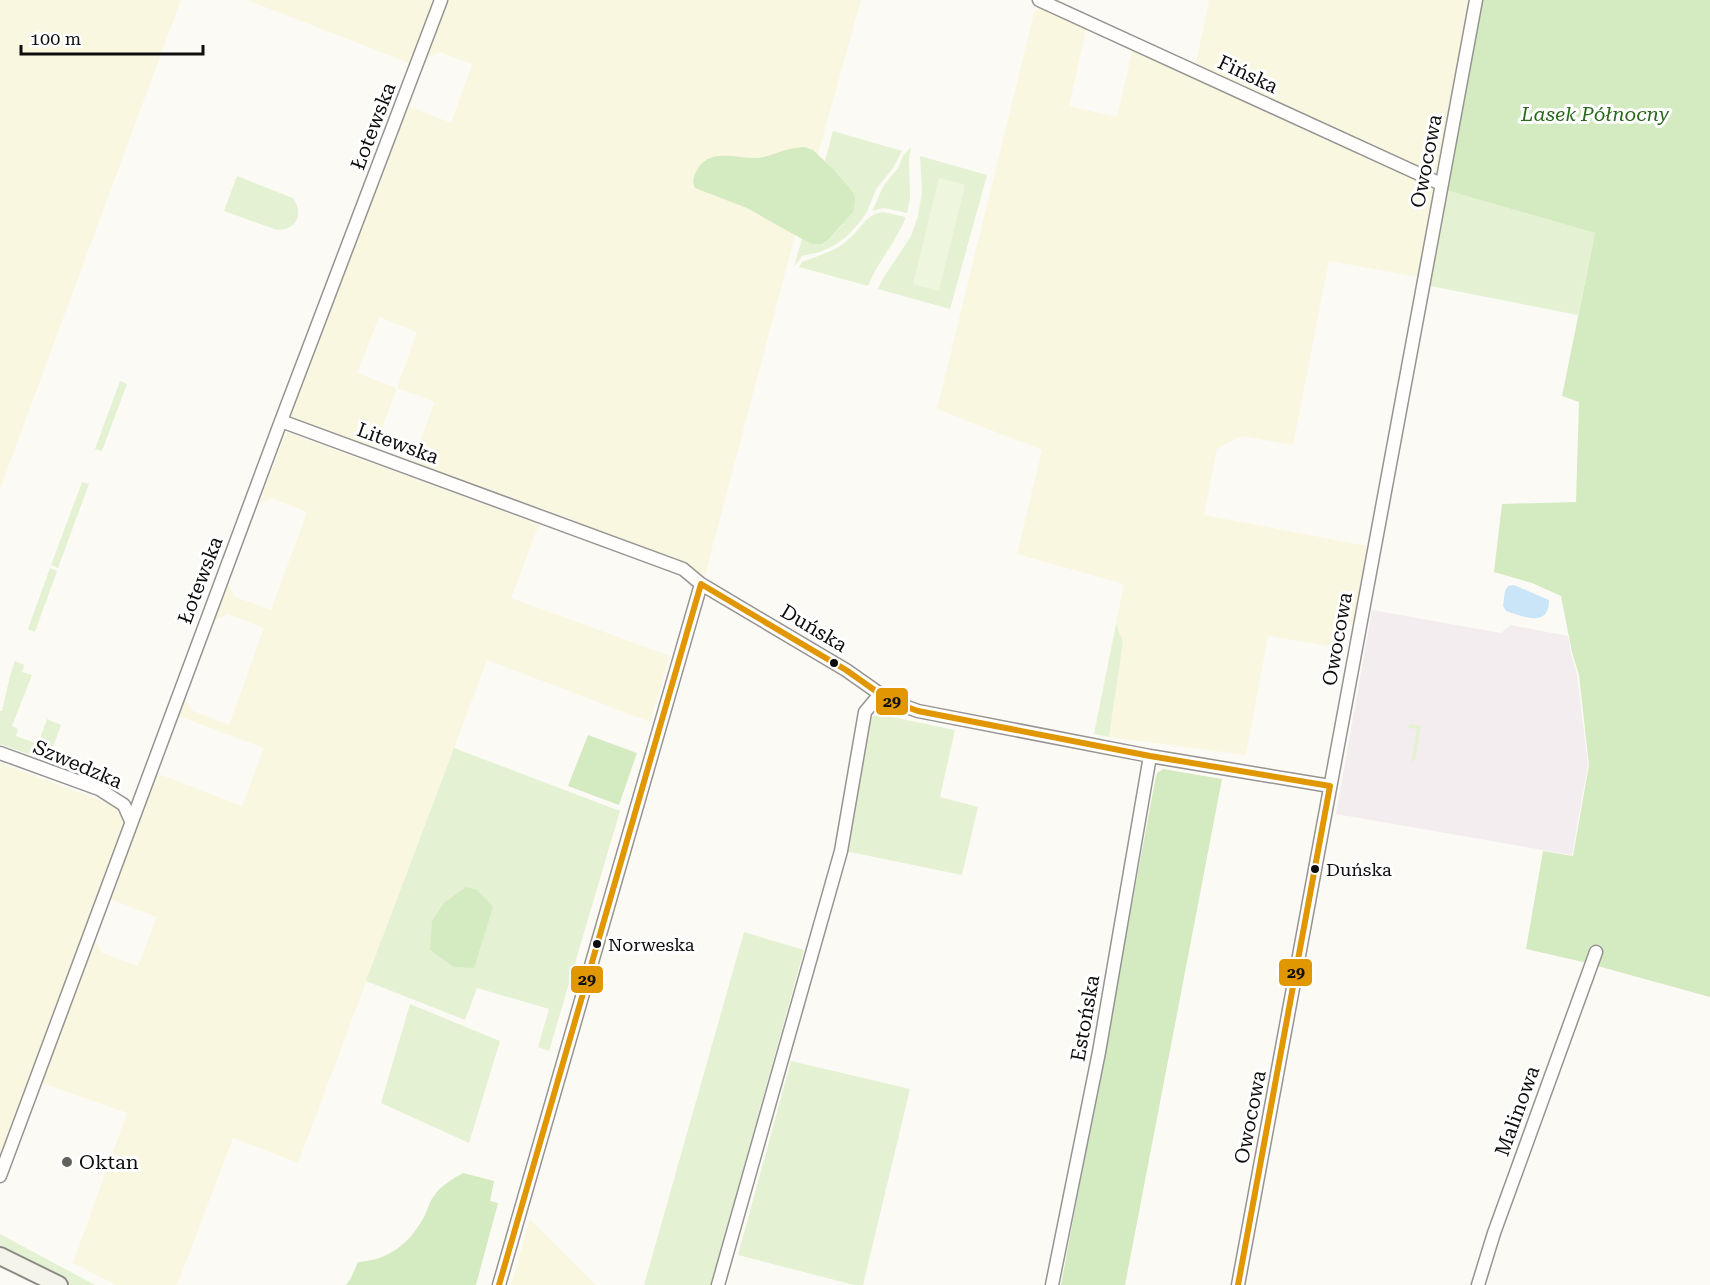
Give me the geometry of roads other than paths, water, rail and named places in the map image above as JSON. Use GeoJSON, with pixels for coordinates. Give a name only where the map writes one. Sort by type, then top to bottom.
{"type":"FeatureCollection","features":[{"type":"Feature","properties":{"kind":"main road"},"geometry":{"type":"LineString","coordinates":[[0,1256],[59,1285]]}},
{"type":"Feature","properties":{"kind":"street","name":"Łotewska"},"geometry":{"type":"LineString","coordinates":[[0,1176],[281,421],[441,0]]}},
{"type":"Feature","properties":{"kind":"street","name":"Fińska"},"geometry":{"type":"LineString","coordinates":[[1039,0],[1441,183]]}},
{"type":"Feature","properties":{"kind":"street","name":"Owocowa"},"geometry":{"type":"LineString","coordinates":[[1238,1285],[1476,0]]}},
{"type":"Feature","properties":{"kind":"street","name":"Litewska"},"geometry":{"type":"LineString","coordinates":[[281,421],[683,569],[701,584]]}},
{"type":"Feature","properties":{"kind":"street","name":"Duńska"},"geometry":{"type":"LineString","coordinates":[[701,584],[903,706],[929,714],[1150,756],[1330,786]]}},
{"type":"Feature","properties":{"kind":"street"},"geometry":{"type":"LineString","coordinates":[[500,1285],[701,584]]}},
{"type":"Feature","properties":{"kind":"street"},"geometry":{"type":"LineString","coordinates":[[718,1285],[841,850],[865,712],[880,694]]}},
{"type":"Feature","properties":{"kind":"street","name":"Szwedzka"},"geometry":{"type":"LineString","coordinates":[[0,753],[99,789],[124,805],[131,821]]}},
{"type":"Feature","properties":{"kind":"street","name":"Estońska"},"geometry":{"type":"LineString","coordinates":[[1052,1285],[1099,1052],[1150,756]]}},
{"type":"Feature","properties":{"kind":"street","name":"Malinowa"},"geometry":{"type":"LineString","coordinates":[[1478,1285],[1494,1233],[1596,952]]}},
{"type":"Feature","properties":{"kind":"water"},"geometry":{"type":"Polygon","coordinates":[[[1514,585],[1549,600],[1545,614],[1528,618],[1506,611],[1503,606],[1505,591],[1508,586],[1514,585]]]}},
{"type":"Feature","properties":{"kind":"place","name":"Duńska"},"geometry":{"type":"Point","coordinates":[1315,869]}},
{"type":"Feature","properties":{"kind":"place","name":"Norweska"},"geometry":{"type":"Point","coordinates":[597,944]}},
{"type":"Feature","properties":{"kind":"place","name":"Oktan"},"geometry":{"type":"Point","coordinates":[67,1162]}},
{"type":"Feature","properties":{"kind":"park label","name":"Lasek Północny"},"geometry":{"type":"Point","coordinates":[1595,114]}}]}
